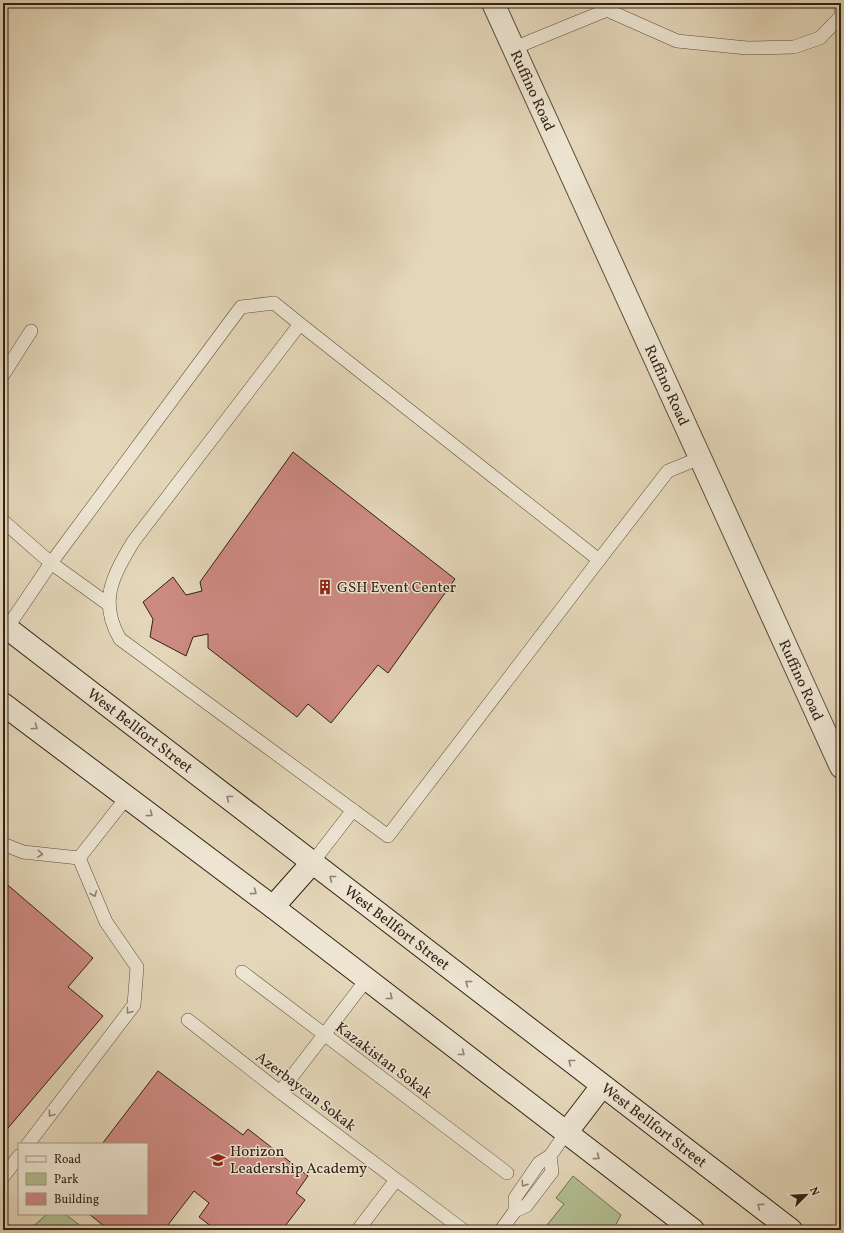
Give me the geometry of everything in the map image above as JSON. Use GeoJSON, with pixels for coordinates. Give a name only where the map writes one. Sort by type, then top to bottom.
{"type":"FeatureCollection","features":[{"type":"Feature","properties":{"kind":"main road","name":"Ruffino Road"},"geometry":{"type":"LineString","coordinates":[[493,3],[841,767]]}},
{"type":"Feature","properties":{"kind":"main road","name":"West Bellfort Street"},"geometry":{"type":"LineString","coordinates":[[4,628],[791,1230]]}},
{"type":"Feature","properties":{"kind":"main road"},"geometry":{"type":"LineString","coordinates":[[3,704],[273,907],[566,1134],[693,1230]]}},
{"type":"Feature","properties":{"kind":"main road"},"geometry":{"type":"LineString","coordinates":[[273,907],[312,863]]}},
{"type":"Feature","properties":{"kind":"main road"},"geometry":{"type":"LineString","coordinates":[[566,1134],[602,1086]]}},
{"type":"Feature","properties":{"kind":"lane"},"geometry":{"type":"LineString","coordinates":[[514,48],[607,6],[677,41],[746,48],[794,47],[820,38],[841,16],[841,3]]}},
{"type":"Feature","properties":{"kind":"lane"},"geometry":{"type":"LineString","coordinates":[[4,628],[241,307],[274,303],[599,560]]}},
{"type":"Feature","properties":{"kind":"lane"},"geometry":{"type":"LineString","coordinates":[[300,324],[133,542],[116,572],[108,604],[111,624],[120,639],[388,836],[668,471],[700,458]]}},
{"type":"Feature","properties":{"kind":"lane"},"geometry":{"type":"LineString","coordinates":[[3,374],[31,331]]}},
{"type":"Feature","properties":{"kind":"lane"},"geometry":{"type":"LineString","coordinates":[[3,521],[51,563],[108,604]]}},
{"type":"Feature","properties":{"kind":"lane"},"geometry":{"type":"LineString","coordinates":[[79,858],[127,797]]}},
{"type":"Feature","properties":{"kind":"lane"},"geometry":{"type":"LineString","coordinates":[[312,863],[352,810]]}},
{"type":"Feature","properties":{"kind":"lane"},"geometry":{"type":"LineString","coordinates":[[3,844],[23,852],[79,858]]}},
{"type":"Feature","properties":{"kind":"lane"},"geometry":{"type":"LineString","coordinates":[[29,1143],[134,1005],[137,967],[106,922],[79,858]]}},
{"type":"Feature","properties":{"kind":"lane","name":"Kazakistan Sokak"},"geometry":{"type":"LineString","coordinates":[[242,972],[507,1173]]}},
{"type":"Feature","properties":{"kind":"lane"},"geometry":{"type":"LineString","coordinates":[[280,1092],[366,979]]}},
{"type":"Feature","properties":{"kind":"lane","name":"Azerbaycan Sokak"},"geometry":{"type":"LineString","coordinates":[[188,1020],[280,1092],[463,1230]]}},
{"type":"Feature","properties":{"kind":"lane"},"geometry":{"type":"LineString","coordinates":[[501,1230],[514,1211],[515,1198],[539,1163],[550,1156],[566,1134]]}},
{"type":"Feature","properties":{"kind":"lane"},"geometry":{"type":"LineString","coordinates":[[3,1177],[18,1157]]}},
{"type":"Feature","properties":{"kind":"lane"},"geometry":{"type":"LineString","coordinates":[[358,1230],[396,1180]]}},
{"type":"Feature","properties":{"kind":"green space"},"geometry":{"type":"Polygon","coordinates":[[[573,1176],[621,1215],[613,1230],[543,1230],[564,1204],[556,1198],[573,1176]]]}},
{"type":"Feature","properties":{"kind":"green space"},"geometry":{"type":"Polygon","coordinates":[[[46,1215],[66,1215],[86,1230],[29,1230],[46,1215]]]}},
{"type":"Feature","properties":{"kind":"building","name":"GSH Event Center"},"geometry":{"type":"Polygon","coordinates":[[[293,452],[455,579],[388,673],[378,665],[331,723],[308,704],[297,717],[208,648],[208,634],[193,637],[186,656],[150,637],[153,619],[143,602],[173,577],[186,595],[202,591],[200,582],[293,452]]]}},
{"type":"Feature","properties":{"kind":"building"},"geometry":{"type":"Polygon","coordinates":[[[3,881],[93,958],[68,987],[103,1016],[3,1134],[3,881]]]}},
{"type":"Feature","properties":{"kind":"building","name":"Horizon Leadership Academy"},"geometry":{"type":"Polygon","coordinates":[[[158,1071],[243,1135],[248,1129],[308,1176],[296,1193],[305,1200],[282,1230],[216,1230],[199,1217],[209,1203],[194,1191],[164,1230],[109,1230],[90,1215],[148,1215],[148,1143],[103,1143],[158,1071]]]}},
{"type":"Feature","properties":{"kind":"place","name":"GSH Event Center"},"geometry":{"type":"Point","coordinates":[325,587]}},
{"type":"Feature","properties":{"kind":"place","name":"Horizon Leadership Academy"},"geometry":{"type":"Point","coordinates":[218,1160]}}]}
